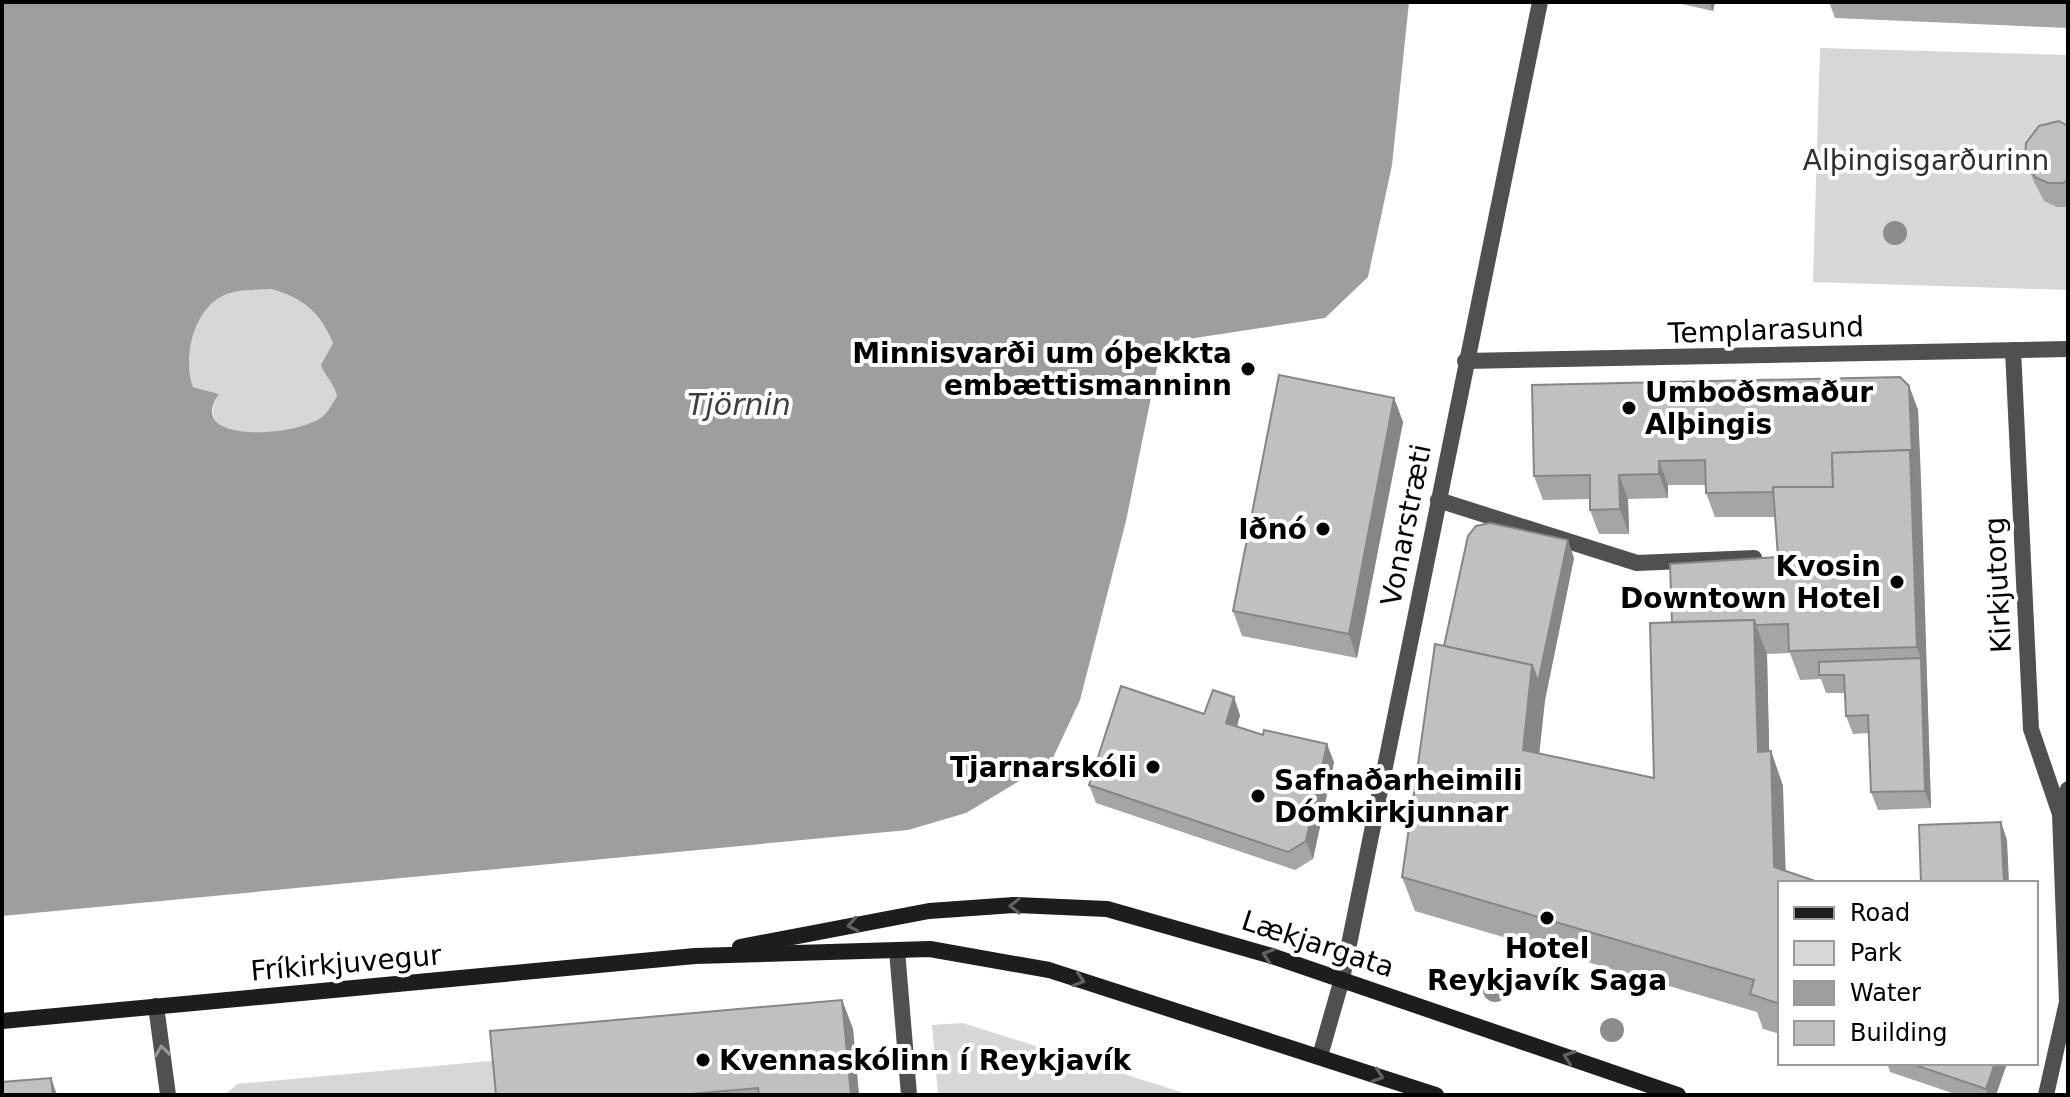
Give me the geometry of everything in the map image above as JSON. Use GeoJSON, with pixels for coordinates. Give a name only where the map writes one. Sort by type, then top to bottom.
{"type":"FeatureCollection","features":[{"type":"Feature","properties":{"kind":"main road","name":"Lækjargata"},"geometry":{"type":"LineString","coordinates":[[929,911],[1014,905],[1107,909],[1202,934],[1342,979],[1641,1089],[1678,1095]]}},
{"type":"Feature","properties":{"kind":"main road","name":"Fríkirkjuvegur"},"geometry":{"type":"LineString","coordinates":[[695,956],[929,911]]}},
{"type":"Feature","properties":{"kind":"main road","name":"Fríkirkjuvegur"},"geometry":{"type":"LineString","coordinates":[[2,1021],[695,956],[930,949],[1049,970],[1320,1056]]}},
{"type":"Feature","properties":{"kind":"main road"},"geometry":{"type":"LineString","coordinates":[[1320,1056],[1436,1095]]}},
{"type":"Feature","properties":{"kind":"street","name":"Vonarstræti"},"geometry":{"type":"LineString","coordinates":[[1320,1056],[1342,979],[1540,2]]}},
{"type":"Feature","properties":{"kind":"street","name":"Templarasund"},"geometry":{"type":"LineString","coordinates":[[1465,361],[2068,349]]}},
{"type":"Feature","properties":{"kind":"street","name":"Kirkjutorg"},"geometry":{"type":"LineString","coordinates":[[2013,350],[2031,729],[2060,814]]}},
{"type":"Feature","properties":{"kind":"street"},"geometry":{"type":"LineString","coordinates":[[1438,500],[1637,563],[1754,558]]}},
{"type":"Feature","properties":{"kind":"street"},"geometry":{"type":"LineString","coordinates":[[2046,1095],[2067,1002],[2060,814],[2068,789]]}},
{"type":"Feature","properties":{"kind":"street"},"geometry":{"type":"LineString","coordinates":[[897,950],[909,1095]]}},
{"type":"Feature","properties":{"kind":"street"},"geometry":{"type":"LineString","coordinates":[[156,1006],[168,1095]]}},
{"type":"Feature","properties":{"kind":"green space","name":"Alþingisgarðurinn"},"geometry":{"type":"Polygon","coordinates":[[[1820,48],[2068,55],[2068,146],[2034,182],[2044,201],[2068,208],[2068,290],[1813,282],[1820,48]]]}},
{"type":"Feature","properties":{"kind":"green space"},"geometry":{"type":"Polygon","coordinates":[[[271,289],[301,302],[322,323],[333,343],[324,373],[334,382],[337,396],[325,414],[292,429],[250,433],[231,430],[218,423],[213,411],[219,394],[193,387],[189,362],[193,334],[198,321],[215,300],[238,291],[271,289]]]}},
{"type":"Feature","properties":{"kind":"green space"},"geometry":{"type":"Polygon","coordinates":[[[963,1023],[1190,1095],[938,1095],[932,1025],[963,1023]]]}},
{"type":"Feature","properties":{"kind":"green space"},"geometry":{"type":"Polygon","coordinates":[[[501,1060],[504,1095],[225,1095],[237,1084],[501,1060]]]}},
{"type":"Feature","properties":{"kind":"water","name":"Tjörnin"},"geometry":{"type":"Polygon","coordinates":[[[2,2],[1409,2],[1392,165],[1368,277],[1325,318],[1162,343],[1126,521],[1080,700],[1051,762],[966,813],[908,830],[2,916],[2,2]],[[271,289],[243,290],[216,300],[206,309],[194,334],[189,362],[193,387],[219,394],[212,410],[217,422],[230,429],[270,432],[292,429],[323,416],[337,396],[321,365],[333,343],[328,332],[310,308],[293,297],[271,289]]]}},
{"type":"Feature","properties":{"kind":"building"},"geometry":{"type":"Polygon","coordinates":[[[2059,121],[2068,126],[2068,180],[2048,183],[2035,177],[2025,158],[2026,143],[2039,126],[2059,121]]]}},
{"type":"Feature","properties":{"kind":"building","name":"Iðnó"},"geometry":{"type":"Polygon","coordinates":[[[1279,375],[1394,398],[1349,634],[1233,611],[1279,375]]]}},
{"type":"Feature","properties":{"kind":"building"},"geometry":{"type":"Polygon","coordinates":[[[1900,377],[1909,386],[1912,455],[1910,450],[1832,453],[1833,487],[1773,487],[1773,492],[1706,493],[1705,460],[1659,461],[1659,474],[1619,475],[1620,509],[1590,510],[1590,475],[1534,476],[1532,385],[1900,377]]]}},
{"type":"Feature","properties":{"kind":"building"},"geometry":{"type":"Polygon","coordinates":[[[1910,450],[1917,647],[1789,651],[1788,624],[1756,625],[1754,620],[1672,622],[1670,564],[1778,557],[1773,487],[1833,487],[1832,453],[1910,450]]]}},
{"type":"Feature","properties":{"kind":"building"},"geometry":{"type":"Polygon","coordinates":[[[1490,523],[1568,540],[1538,682],[1532,665],[1444,646],[1468,536],[1476,526],[1490,523]]]}},
{"type":"Feature","properties":{"kind":"building"},"geometry":{"type":"Polygon","coordinates":[[[1754,620],[1758,752],[1771,751],[1774,867],[1815,881],[1778,881],[1778,1003],[1750,994],[1754,980],[1402,877],[1435,644],[1532,665],[1523,750],[1654,778],[1650,623],[1754,620]]]}},
{"type":"Feature","properties":{"kind":"building"},"geometry":{"type":"Polygon","coordinates":[[[1921,658],[1925,791],[1871,792],[1868,715],[1846,716],[1844,675],[1819,675],[1819,662],[1921,658]]]}},
{"type":"Feature","properties":{"kind":"building"},"geometry":{"type":"Polygon","coordinates":[[[1121,686],[1204,714],[1213,690],[1234,697],[1226,723],[1263,735],[1264,730],[1327,744],[1306,841],[1288,852],[1089,785],[1121,686]]]}},
{"type":"Feature","properties":{"kind":"building"},"geometry":{"type":"Polygon","coordinates":[[[2001,822],[2004,881],[1921,881],[1919,825],[2001,822]]]}},
{"type":"Feature","properties":{"kind":"building"},"geometry":{"type":"Polygon","coordinates":[[[842,1000],[851,1095],[759,1095],[758,1088],[679,1095],[496,1095],[490,1031],[842,1000]]]}},
{"type":"Feature","properties":{"kind":"building"},"geometry":{"type":"Polygon","coordinates":[[[1915,1065],[1994,1065],[1986,1089],[1915,1065]]]}},
{"type":"Feature","properties":{"kind":"building"},"geometry":{"type":"Polygon","coordinates":[[[51,1078],[53,1095],[2,1095],[2,1082],[51,1078]]]}},
{"type":"Feature","properties":{"kind":"place","name":"Minnisvarði um óþekkta embættismanninn"},"geometry":{"type":"Point","coordinates":[1248,369]}},
{"type":"Feature","properties":{"kind":"place","name":"Umboðsmaður Alþingis"},"geometry":{"type":"Point","coordinates":[1629,408]}},
{"type":"Feature","properties":{"kind":"place","name":"Iðnó"},"geometry":{"type":"Point","coordinates":[1323,529]}},
{"type":"Feature","properties":{"kind":"place","name":"Kvosin Downtown Hotel"},"geometry":{"type":"Point","coordinates":[1897,582]}},
{"type":"Feature","properties":{"kind":"place","name":"Tjarnarskóli"},"geometry":{"type":"Point","coordinates":[1153,767]}},
{"type":"Feature","properties":{"kind":"place","name":"Safnaðarheimili Dómkirkjunnar"},"geometry":{"type":"Point","coordinates":[1258,796]}},
{"type":"Feature","properties":{"kind":"place","name":"Hotel Reykjavík Saga"},"geometry":{"type":"Point","coordinates":[1547,918]}},
{"type":"Feature","properties":{"kind":"place","name":"Kvennaskólinn í Reykjavík"},"geometry":{"type":"Point","coordinates":[703,1060]}}]}
